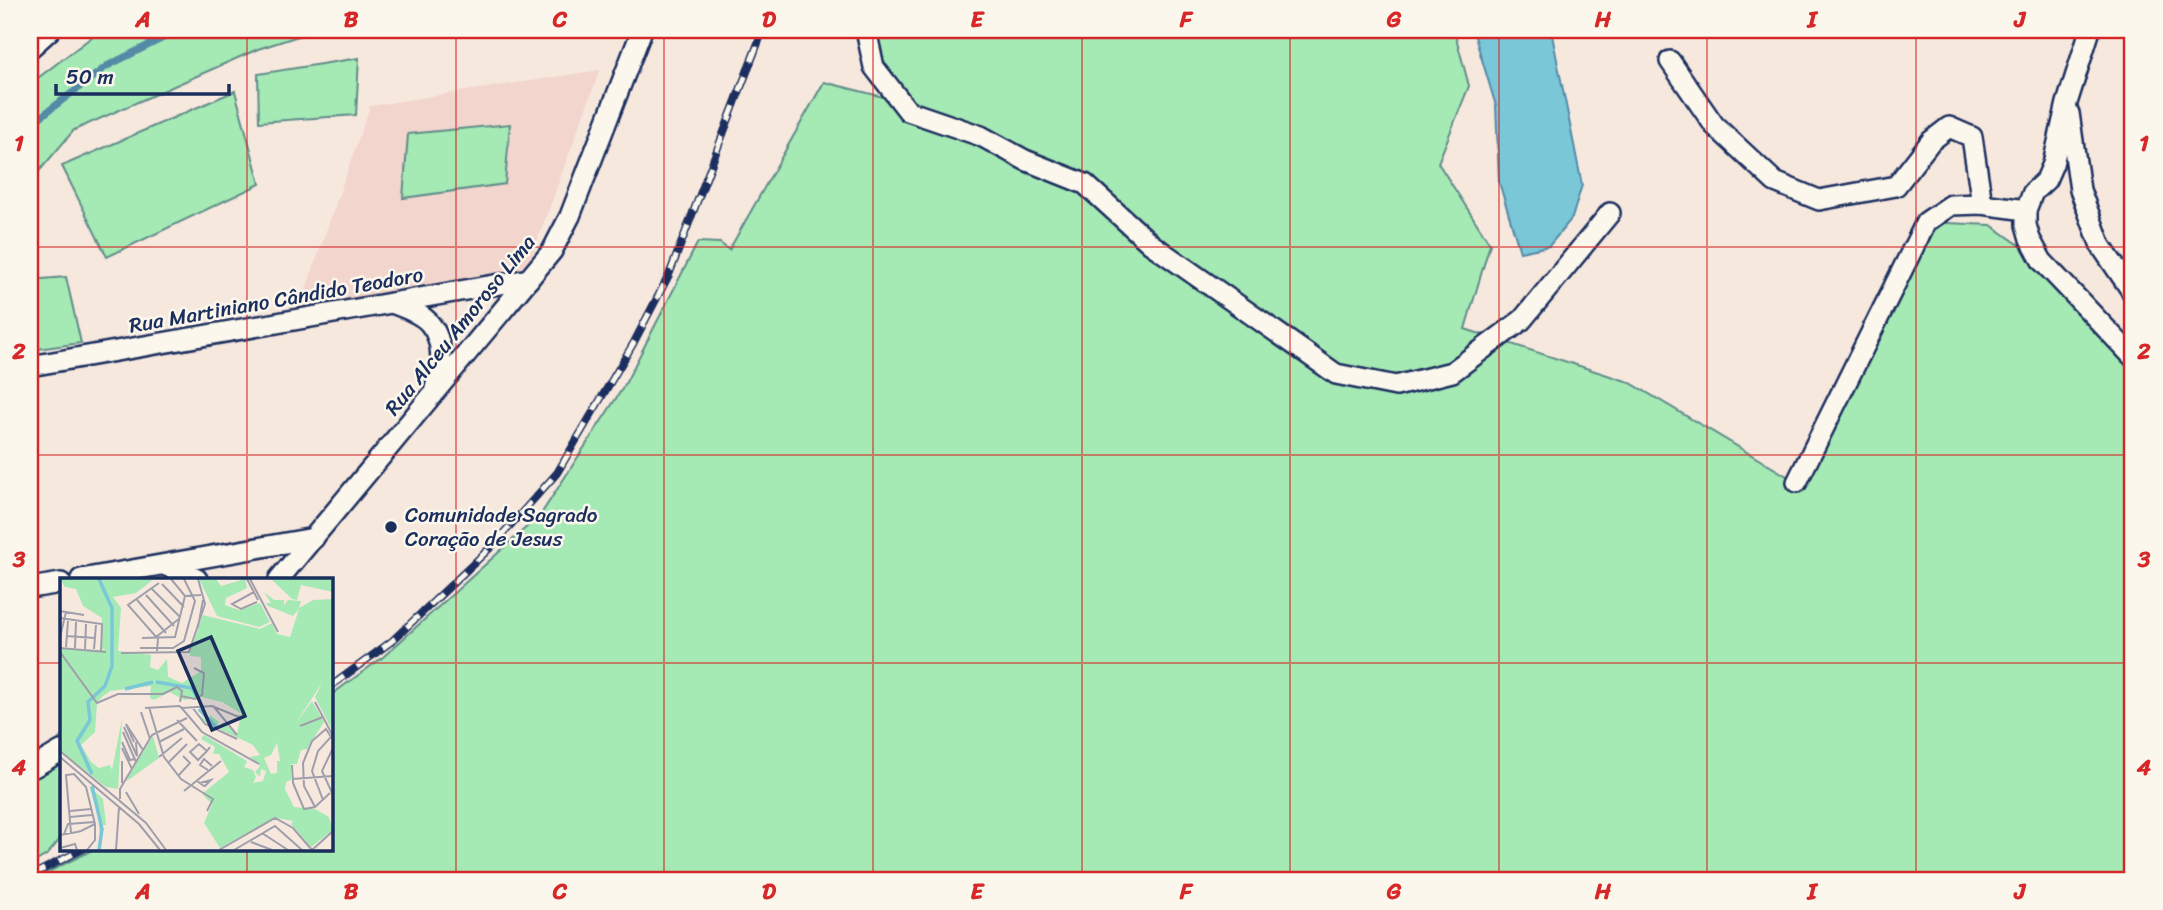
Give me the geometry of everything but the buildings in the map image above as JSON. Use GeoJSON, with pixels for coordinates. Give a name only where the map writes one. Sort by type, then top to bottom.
{"type":"FeatureCollection","features":[{"type":"Feature","properties":{"kind":"street"},"geometry":{"type":"LineString","coordinates":[[30,48],[50,30]]}},
{"type":"Feature","properties":{"kind":"street","name":"Rua Alceu Amoroso Lima"},"geometry":{"type":"LineString","coordinates":[[280,578],[552,251],[570,216],[642,30]]}},
{"type":"Feature","properties":{"kind":"street"},"geometry":{"type":"LineString","coordinates":[[866,30],[874,67],[908,111],[981,136],[1025,160],[1084,184],[1151,244],[1336,374],[1396,386],[1452,372],[1522,320],[1609,212]]}},
{"type":"Feature","properties":{"kind":"street"},"geometry":{"type":"LineString","coordinates":[[2090,30],[2067,103],[2053,164],[2046,180],[2033,192],[2026,210],[2026,225],[2029,239],[2042,261],[2133,357]]}},
{"type":"Feature","properties":{"kind":"street"},"geometry":{"type":"LineString","coordinates":[[1670,61],[1714,125],[1775,182],[1819,200],[1896,186],[1931,141],[1949,127],[1972,137],[1982,204]]}},
{"type":"Feature","properties":{"kind":"street"},"geometry":{"type":"LineString","coordinates":[[2067,103],[2080,190],[2101,246],[2133,293]]}},
{"type":"Feature","properties":{"kind":"street"},"geometry":{"type":"LineString","coordinates":[[1797,482],[1926,222],[1951,205],[1982,204],[2026,210]]}},
{"type":"Feature","properties":{"kind":"street","name":"Rua Martiniano Cândido Teodoro"},"geometry":{"type":"LineString","coordinates":[[30,366],[529,279]]}},
{"type":"Feature","properties":{"kind":"street"},"geometry":{"type":"LineString","coordinates":[[392,303],[415,313],[431,325],[440,350],[441,372],[431,397]]}},
{"type":"Feature","properties":{"kind":"street"},"geometry":{"type":"LineString","coordinates":[[87,578],[314,538]]}},
{"type":"Feature","properties":{"kind":"street"},"geometry":{"type":"LineString","coordinates":[[163,565],[195,578]]}},
{"type":"Feature","properties":{"kind":"street"},"geometry":{"type":"LineString","coordinates":[[30,588],[60,583]]}},
{"type":"Feature","properties":{"kind":"street"},"geometry":{"type":"LineString","coordinates":[[34,767],[60,752]]}},
{"type":"Feature","properties":{"kind":"shaded area"},"geometry":{"type":"Polygon","coordinates":[[[600,70],[528,266],[299,309],[370,106],[600,70]]]}},
{"type":"Feature","properties":{"kind":"green space"},"geometry":{"type":"Polygon","coordinates":[[[101,30],[317,30],[258,49],[74,130],[30,182],[30,84],[101,30]]]}},
{"type":"Feature","properties":{"kind":"green space"},"geometry":{"type":"Polygon","coordinates":[[[873,30],[1454,30],[1469,86],[1438,163],[1490,244],[1465,329],[1629,382],[1797,482],[1926,222],[1991,225],[2042,261],[2133,357],[2133,880],[32,880],[92,850],[332,850],[332,694],[383,657],[541,514],[624,386],[698,242],[720,243],[729,250],[824,82],[899,101],[877,60],[873,30]]]}},
{"type":"Feature","properties":{"kind":"green space"},"geometry":{"type":"Polygon","coordinates":[[[359,58],[356,115],[259,122],[258,74],[359,58]]]}},
{"type":"Feature","properties":{"kind":"green space"},"geometry":{"type":"Polygon","coordinates":[[[235,91],[260,184],[107,257],[62,166],[235,91]]]}},
{"type":"Feature","properties":{"kind":"green space"},"geometry":{"type":"Polygon","coordinates":[[[510,124],[505,184],[403,198],[408,134],[510,124]]]}},
{"type":"Feature","properties":{"kind":"green space"},"geometry":{"type":"Polygon","coordinates":[[[66,277],[81,343],[30,350],[30,280],[66,277]]]}},
{"type":"Feature","properties":{"kind":"green space"},"geometry":{"type":"Polygon","coordinates":[[[60,738],[60,839],[48,854],[30,865],[30,767],[60,738]]]}},
{"type":"Feature","properties":{"kind":"water"},"geometry":{"type":"Polygon","coordinates":[[[1473,30],[1551,30],[1582,185],[1572,218],[1549,246],[1520,252],[1499,182],[1496,106],[1473,30]]]}},
{"type":"Feature","properties":{"kind":"waterway"},"geometry":{"type":"LineString","coordinates":[[30,125],[107,66],[179,30]]}},
{"type":"Feature","properties":{"kind":"railway"},"geometry":{"type":"LineString","coordinates":[[332,685],[392,641],[491,547],[557,473],[633,344],[669,275],[763,30]]}},
{"type":"Feature","properties":{"kind":"railway"},"geometry":{"type":"LineString","coordinates":[[30,876],[81,850]]}},
{"type":"Feature","properties":{"kind":"place","name":"Comunidade Sagrado Coração de Jesus"},"geometry":{"type":"Point","coordinates":[391,527]}}]}
